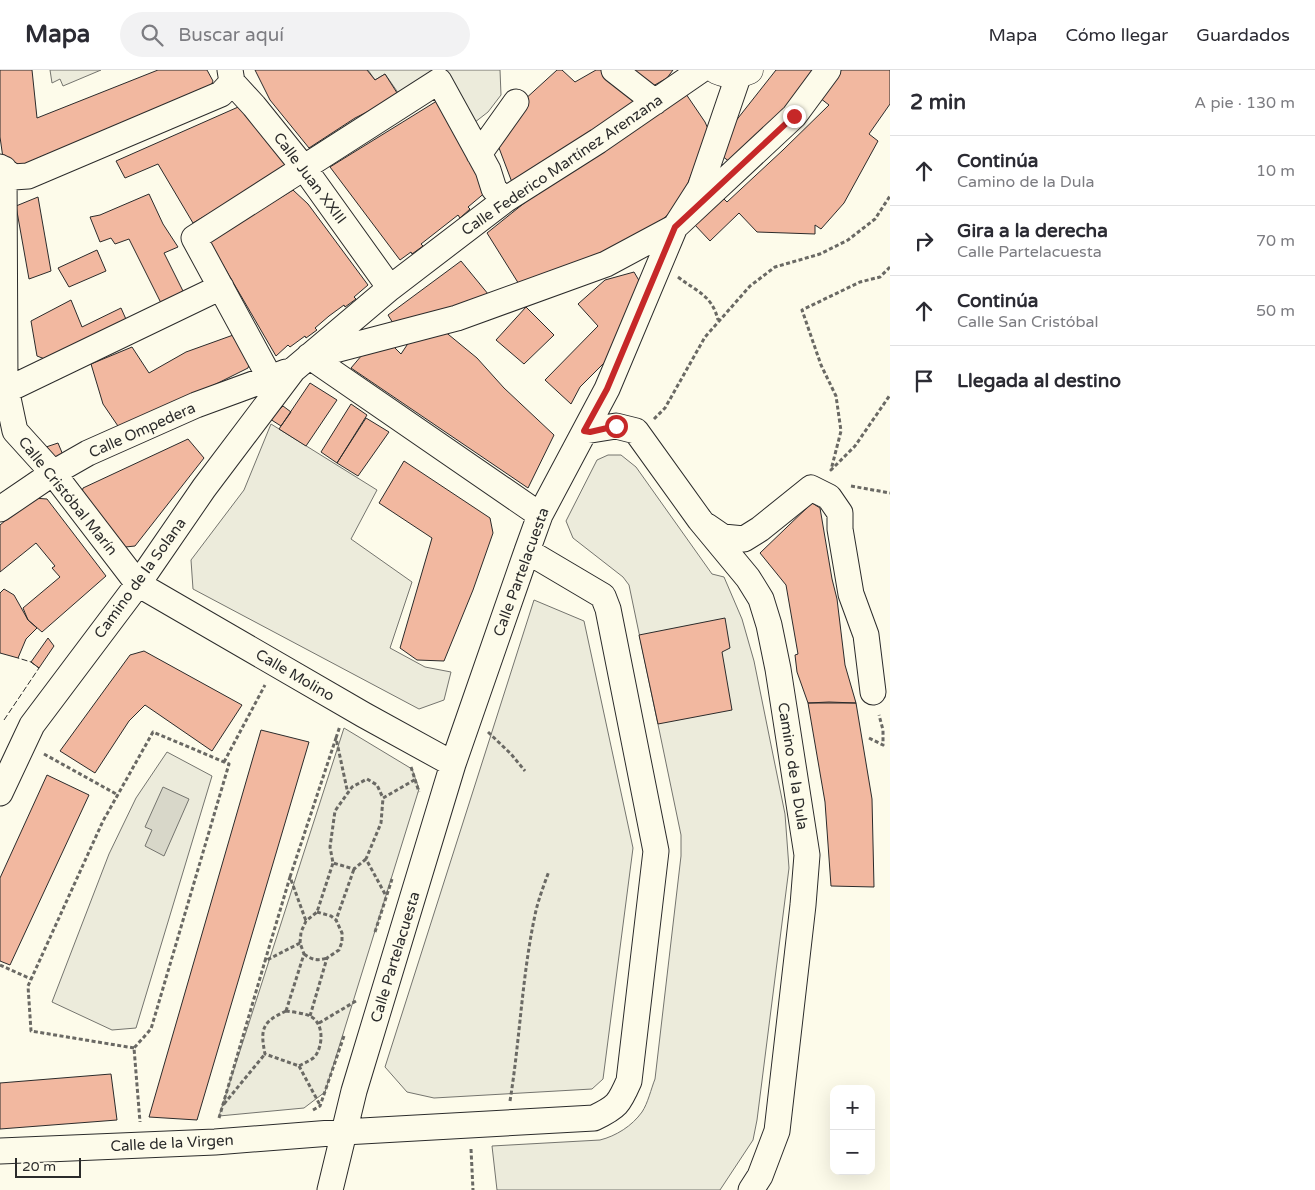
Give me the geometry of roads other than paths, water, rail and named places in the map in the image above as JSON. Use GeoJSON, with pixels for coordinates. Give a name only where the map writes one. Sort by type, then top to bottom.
{"type":"FeatureCollection","features":[{"type":"Feature","properties":{"kind":"street"},"geometry":{"type":"LineString","coordinates":[[614,70],[655,102]]}},
{"type":"Feature","properties":{"kind":"street","name":"Calle Federico Martínez Arenzana"},"geometry":{"type":"LineString","coordinates":[[291,368],[390,288],[505,200],[701,70]]}},
{"type":"Feature","properties":{"kind":"street"},"geometry":{"type":"LineString","coordinates":[[291,368],[457,318],[606,264],[675,227],[794,116],[828,70]]}},
{"type":"Feature","properties":{"kind":"street"},"geometry":{"type":"LineString","coordinates":[[675,227],[700,188],[735,71]]}},
{"type":"Feature","properties":{"kind":"street"},"geometry":{"type":"LineString","coordinates":[[2,168],[13,177],[28,176],[221,94],[231,76]]}},
{"type":"Feature","properties":{"kind":"street","name":"Calle Juan XXIII"},"geometry":{"type":"LineString","coordinates":[[231,76],[304,168],[390,288]]}},
{"type":"Feature","properties":{"kind":"street"},"geometry":{"type":"LineString","coordinates":[[505,200],[494,189],[488,170],[439,81],[194,238],[221,287],[291,368],[540,515]]}},
{"type":"Feature","properties":{"kind":"street"},"geometry":{"type":"LineString","coordinates":[[479,154],[516,102]]}},
{"type":"Feature","properties":{"kind":"street","name":"Calle Cristóbal Marín"},"geometry":{"type":"LineString","coordinates":[[2,168],[7,390],[14,431],[53,473],[138,584]]}},
{"type":"Feature","properties":{"kind":"street","name":"Calle Partelacuesta"},"geometry":{"type":"LineString","coordinates":[[330,1190],[354,1091],[453,764],[526,551],[540,515],[607,389],[675,227]]}},
{"type":"Feature","properties":{"kind":"street"},"geometry":{"type":"LineString","coordinates":[[7,390],[221,287]]}},
{"type":"Feature","properties":{"kind":"street","name":"Calle Ompedera"},"geometry":{"type":"LineString","coordinates":[[0,509],[53,473],[88,453],[196,405],[291,368]]}},
{"type":"Feature","properties":{"kind":"street","name":"Camino de la Solana"},"geometry":{"type":"LineString","coordinates":[[0,793],[32,725],[138,584],[204,488],[291,368]]}},
{"type":"Feature","properties":{"kind":"street","name":"Camino de la Dula"},"geometry":{"type":"LineString","coordinates":[[584,431],[590,432],[616,426],[636,431],[700,520],[748,578],[761,599],[769,625],[778,669],[806,855],[803,905],[777,1131],[760,1176],[751,1190]]}},
{"type":"Feature","properties":{"kind":"street"},"geometry":{"type":"LineString","coordinates":[[700,520],[723,537],[744,539],[760,529],[811,488],[829,497],[840,513],[840,529],[851,594],[866,636],[872,692]]}},
{"type":"Feature","properties":{"kind":"street","name":"Calle de la Virgen"},"geometry":{"type":"LineString","coordinates":[[0,1151],[215,1142],[344,1132],[594,1118],[614,1108],[622,1098],[629,1080],[656,851],[604,596],[526,551]]}},
{"type":"Feature","properties":{"kind":"street","name":"Calle Molino"},"geometry":{"type":"LineString","coordinates":[[138,584],[453,764]]}}]}
